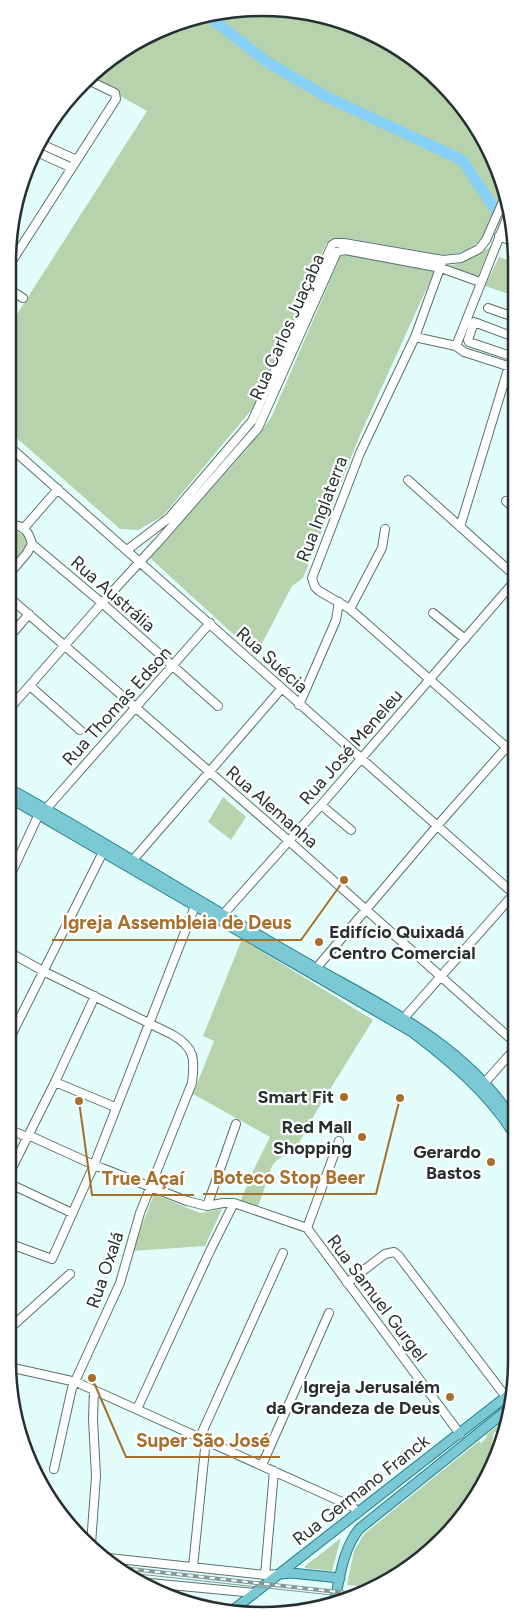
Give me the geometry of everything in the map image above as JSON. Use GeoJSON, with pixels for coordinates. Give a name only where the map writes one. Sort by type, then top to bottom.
{"type":"FeatureCollection","features":[{"type":"Feature","properties":{"kind":"main road"},"geometry":{"type":"LineString","coordinates":[[16,794],[104,852],[314,971],[412,1032],[482,1086],[508,1114]]}},
{"type":"Feature","properties":{"kind":"main road"},"geometry":{"type":"LineString","coordinates":[[16,801],[43,812],[132,860],[196,903]]}},
{"type":"Feature","properties":{"kind":"main road"},"geometry":{"type":"LineString","coordinates":[[314,971],[404,1018],[448,1049],[470,1068],[508,1125]]}},
{"type":"Feature","properties":{"kind":"main road","name":"Rua Germano Franck"},"geometry":{"type":"LineString","coordinates":[[239,1606],[505,1398]]}},
{"type":"Feature","properties":{"kind":"main road","name":"Rua Germano Franck"},"geometry":{"type":"LineString","coordinates":[[340,1578],[347,1548],[359,1529],[502,1414]]}},
{"type":"Feature","properties":{"kind":"main road"},"geometry":{"type":"LineString","coordinates":[[336,1595],[340,1578],[337,1571],[342,1547],[358,1513]]}},
{"type":"Feature","properties":{"kind":"main road"},"geometry":{"type":"LineString","coordinates":[[280,1574],[290,1573],[340,1578]]}},
{"type":"Feature","properties":{"kind":"street"},"geometry":{"type":"LineString","coordinates":[[16,254],[116,97],[115,94],[94,83]]}},
{"type":"Feature","properties":{"kind":"street"},"geometry":{"type":"LineString","coordinates":[[46,146],[77,160]]}},
{"type":"Feature","properties":{"kind":"street"},"geometry":{"type":"LineString","coordinates":[[42,154],[72,168]]}},
{"type":"Feature","properties":{"kind":"street","name":"Rua Carlos Juaçaba"},"geometry":{"type":"LineString","coordinates":[[16,701],[258,428],[336,254],[340,250],[345,250],[442,264],[461,258],[482,245],[501,206]]}},
{"type":"Feature","properties":{"kind":"street"},"geometry":{"type":"LineString","coordinates":[[456,346],[480,282],[505,225]]}},
{"type":"Feature","properties":{"kind":"street"},"geometry":{"type":"LineString","coordinates":[[500,236],[507,239]]}},
{"type":"Feature","properties":{"kind":"street","name":"Rua Carlos Juaçaba"},"geometry":{"type":"LineString","coordinates":[[127,550],[169,518],[246,430],[257,411],[330,247],[335,243],[344,243],[442,264],[480,282]]}},
{"type":"Feature","properties":{"kind":"street","name":"Rua Inglaterra"},"geometry":{"type":"LineString","coordinates":[[442,264],[416,337],[362,447],[312,578],[315,588],[350,609],[508,748]]}},
{"type":"Feature","properties":{"kind":"street"},"geometry":{"type":"LineString","coordinates":[[16,294],[23,298]]}},
{"type":"Feature","properties":{"kind":"street"},"geometry":{"type":"LineString","coordinates":[[488,308],[508,315]]}},
{"type":"Feature","properties":{"kind":"street"},"geometry":{"type":"LineString","coordinates":[[508,334],[474,322],[468,340],[469,342],[508,355]]}},
{"type":"Feature","properties":{"kind":"street"},"geometry":{"type":"LineString","coordinates":[[294,329],[302,332]]}},
{"type":"Feature","properties":{"kind":"street"},"geometry":{"type":"LineString","coordinates":[[416,337],[456,346],[464,352],[508,366]]}},
{"type":"Feature","properties":{"kind":"street"},"geometry":{"type":"LineString","coordinates":[[460,527],[508,376]]}},
{"type":"Feature","properties":{"kind":"street","name":"Rua Suécia"},"geometry":{"type":"LineString","coordinates":[[16,452],[508,890]]}},
{"type":"Feature","properties":{"kind":"street"},"geometry":{"type":"LineString","coordinates":[[408,480],[508,569]]}},
{"type":"Feature","properties":{"kind":"street"},"geometry":{"type":"LineString","coordinates":[[24,528],[58,489]]}},
{"type":"Feature","properties":{"kind":"street"},"geometry":{"type":"LineString","coordinates":[[16,525],[24,528],[32,544],[16,566]]}},
{"type":"Feature","properties":{"kind":"street"},"geometry":{"type":"LineString","coordinates":[[350,609],[382,548],[385,529]]}},
{"type":"Feature","properties":{"kind":"street"},"geometry":{"type":"LineString","coordinates":[[144,537],[142,544],[144,548],[148,549],[155,546]]}},
{"type":"Feature","properties":{"kind":"street","name":"Rua Austrália"},"geometry":{"type":"LineString","coordinates":[[32,544],[218,706]]}},
{"type":"Feature","properties":{"kind":"street","name":"Rua José Meneleu"},"geometry":{"type":"LineString","coordinates":[[221,917],[322,805],[508,590]]}},
{"type":"Feature","properties":{"kind":"street"},"geometry":{"type":"LineString","coordinates":[[299,705],[336,620],[339,602]]}},
{"type":"Feature","properties":{"kind":"street","name":"Rua Alemanha"},"geometry":{"type":"LineString","coordinates":[[16,603],[289,841],[508,1036]]}},
{"type":"Feature","properties":{"kind":"street"},"geometry":{"type":"LineString","coordinates":[[433,613],[465,639]]}},
{"type":"Feature","properties":{"kind":"street"},"geometry":{"type":"LineString","coordinates":[[16,629],[29,614]]}},
{"type":"Feature","properties":{"kind":"street","name":"Rua Thomas Edson"},"geometry":{"type":"LineString","coordinates":[[16,864],[43,812],[210,623]]}},
{"type":"Feature","properties":{"kind":"street"},"geometry":{"type":"LineString","coordinates":[[30,686],[80,730]]}},
{"type":"Feature","properties":{"kind":"street"},"geometry":{"type":"LineString","coordinates":[[132,860],[282,688]]}},
{"type":"Feature","properties":{"kind":"street"},"geometry":{"type":"LineString","coordinates":[[314,971],[437,826],[508,752]]}},
{"type":"Feature","properties":{"kind":"street"},"geometry":{"type":"LineString","coordinates":[[322,805],[351,830]]}},
{"type":"Feature","properties":{"kind":"street"},"geometry":{"type":"LineString","coordinates":[[16,1026],[104,852]]}},
{"type":"Feature","properties":{"kind":"street"},"geometry":{"type":"LineString","coordinates":[[404,1018],[508,900]]}},
{"type":"Feature","properties":{"kind":"street"},"geometry":{"type":"LineString","coordinates":[[16,1246],[51,1259],[94,1165],[196,903]]}},
{"type":"Feature","properties":{"kind":"street"},"geometry":{"type":"LineString","coordinates":[[16,956],[148,1024]]}},
{"type":"Feature","properties":{"kind":"street"},"geometry":{"type":"LineString","coordinates":[[16,1160],[56,1082],[95,996]]}},
{"type":"Feature","properties":{"kind":"street","name":"Rua Oxalá"},"geometry":{"type":"LineString","coordinates":[[54,1469],[72,1388],[120,1283],[140,1212],[192,1083],[194,1067],[192,1053],[185,1042],[148,1024]]}},
{"type":"Feature","properties":{"kind":"street"},"geometry":{"type":"LineString","coordinates":[[482,1086],[508,1057]]}},
{"type":"Feature","properties":{"kind":"street"},"geometry":{"type":"LineString","coordinates":[[56,1082],[115,1107]]}},
{"type":"Feature","properties":{"kind":"street"},"geometry":{"type":"LineString","coordinates":[[207,1206],[236,1124]]}},
{"type":"Feature","properties":{"kind":"street"},"geometry":{"type":"LineString","coordinates":[[16,1132],[150,1187],[207,1206],[234,1203],[307,1228],[339,1141]]}},
{"type":"Feature","properties":{"kind":"street"},"geometry":{"type":"LineString","coordinates":[[16,1187],[72,1213]]}},
{"type":"Feature","properties":{"kind":"street"},"geometry":{"type":"LineString","coordinates":[[137,1409],[234,1203]]}},
{"type":"Feature","properties":{"kind":"street","name":"Rua Samuel Gurgel"},"geometry":{"type":"LineString","coordinates":[[307,1228],[460,1434]]}},
{"type":"Feature","properties":{"kind":"street"},"geometry":{"type":"LineString","coordinates":[[347,1283],[385,1254],[390,1252],[398,1254],[506,1391]]}},
{"type":"Feature","properties":{"kind":"street"},"geometry":{"type":"LineString","coordinates":[[200,1437],[283,1253]]}},
{"type":"Feature","properties":{"kind":"street"},"geometry":{"type":"LineString","coordinates":[[16,1323],[70,1274]]}},
{"type":"Feature","properties":{"kind":"street"},"geometry":{"type":"LineString","coordinates":[[262,1465],[329,1313]]}},
{"type":"Feature","properties":{"kind":"street"},"geometry":{"type":"LineString","coordinates":[[16,1369],[76,1382],[353,1507],[358,1513]]}},
{"type":"Feature","properties":{"kind":"street"},"geometry":{"type":"LineString","coordinates":[[91,1538],[96,1476],[93,1420],[94,1390]]}},
{"type":"Feature","properties":{"kind":"street"},"geometry":{"type":"LineString","coordinates":[[193,1566],[205,1449],[208,1441]]}},
{"type":"Feature","properties":{"kind":"street"},"geometry":{"type":"LineString","coordinates":[[265,1576],[274,1471]]}},
{"type":"Feature","properties":{"kind":"street"},"geometry":{"type":"LineString","coordinates":[[116,1559],[193,1566],[265,1576],[280,1574]]}},
{"type":"Feature","properties":{"kind":"street"},"geometry":{"type":"LineString","coordinates":[[160,1584],[255,1594]]}},
{"type":"Feature","properties":{"kind":"green space"},"geometry":{"type":"Polygon","coordinates":[[[262,16],[294,18],[326,25],[356,35],[385,49],[412,67],[436,88],[457,112],[475,139],[489,168],[499,200],[490,225],[478,242],[458,253],[444,255],[345,238],[331,239],[326,244],[252,409],[163,516],[138,530],[120,529],[16,438],[16,316],[147,111],[95,82],[112,67],[139,49],[183,29],[214,21],[262,16]]]}},
{"type":"Feature","properties":{"kind":"green space"},"geometry":{"type":"Polygon","coordinates":[[[490,247],[478,276],[446,266],[471,258],[490,247]]]}},
{"type":"Feature","properties":{"kind":"green space"},"geometry":{"type":"Polygon","coordinates":[[[342,253],[435,270],[360,435],[303,578],[292,586],[256,655],[150,558],[248,448],[271,418],[342,253]]]}},
{"type":"Feature","properties":{"kind":"green space"},"geometry":{"type":"Polygon","coordinates":[[[499,257],[508,260],[508,294],[485,286],[499,257]]]}},
{"type":"Feature","properties":{"kind":"green space"},"geometry":{"type":"Polygon","coordinates":[[[16,531],[25,536],[26,549],[16,562],[16,531]]]}},
{"type":"Feature","properties":{"kind":"green space"},"geometry":{"type":"Polygon","coordinates":[[[223,797],[246,817],[231,840],[208,822],[223,797]]]}},
{"type":"Feature","properties":{"kind":"green space"},"geometry":{"type":"Polygon","coordinates":[[[242,939],[373,1020],[296,1148],[277,1160],[272,1166],[258,1207],[240,1202],[270,1137],[193,1094],[214,1041],[203,1036],[242,939]]]}},
{"type":"Feature","properties":{"kind":"green space"},"geometry":{"type":"Polygon","coordinates":[[[154,1194],[200,1213],[222,1209],[205,1246],[132,1251],[154,1194]]]}},
{"type":"Feature","properties":{"kind":"green space"},"geometry":{"type":"Polygon","coordinates":[[[499,1424],[497,1432],[494,1432],[489,1455],[475,1484],[457,1511],[436,1535],[412,1556],[385,1574],[360,1586],[347,1585],[354,1551],[364,1534],[479,1441],[481,1443],[487,1437],[486,1435],[499,1424]]]}},
{"type":"Feature","properties":{"kind":"green space"},"geometry":{"type":"Polygon","coordinates":[[[341,1538],[332,1571],[305,1568],[305,1566],[341,1538]]]}},
{"type":"Feature","properties":{"kind":"waterway"},"geometry":{"type":"LineString","coordinates":[[215,21],[267,62],[329,98],[462,160],[495,209]]}},
{"type":"Feature","properties":{"kind":"tram line"},"geometry":{"type":"LineString","coordinates":[[139,1574],[336,1595]]}},
{"type":"Feature","properties":{"kind":"railway"},"geometry":{"type":"LineString","coordinates":[[131,1569],[344,1593]]}},
{"type":"Feature","properties":{"kind":"place","name":"Igreja Assembleia de Deus"},"geometry":{"type":"Point","coordinates":[344,880]}},
{"type":"Feature","properties":{"kind":"place","name":"Edifício Quixadá Centro Comercial"},"geometry":{"type":"Point","coordinates":[319,942]}},
{"type":"Feature","properties":{"kind":"place","name":"Smart Fit"},"geometry":{"type":"Point","coordinates":[344,1097]}},
{"type":"Feature","properties":{"kind":"place","name":"Boteco Stop Beer"},"geometry":{"type":"Point","coordinates":[400,1098]}},
{"type":"Feature","properties":{"kind":"place","name":"True Açaí"},"geometry":{"type":"Point","coordinates":[79,1101]}},
{"type":"Feature","properties":{"kind":"place","name":"Red Mall Shopping"},"geometry":{"type":"Point","coordinates":[362,1137]}},
{"type":"Feature","properties":{"kind":"place","name":"Gerardo Bastos"},"geometry":{"type":"Point","coordinates":[491,1162]}},
{"type":"Feature","properties":{"kind":"place","name":"Super São José"},"geometry":{"type":"Point","coordinates":[92,1378]}},
{"type":"Feature","properties":{"kind":"place","name":"Igreja Jerusalém da Grandeza de Deus"},"geometry":{"type":"Point","coordinates":[450,1397]}}]}
